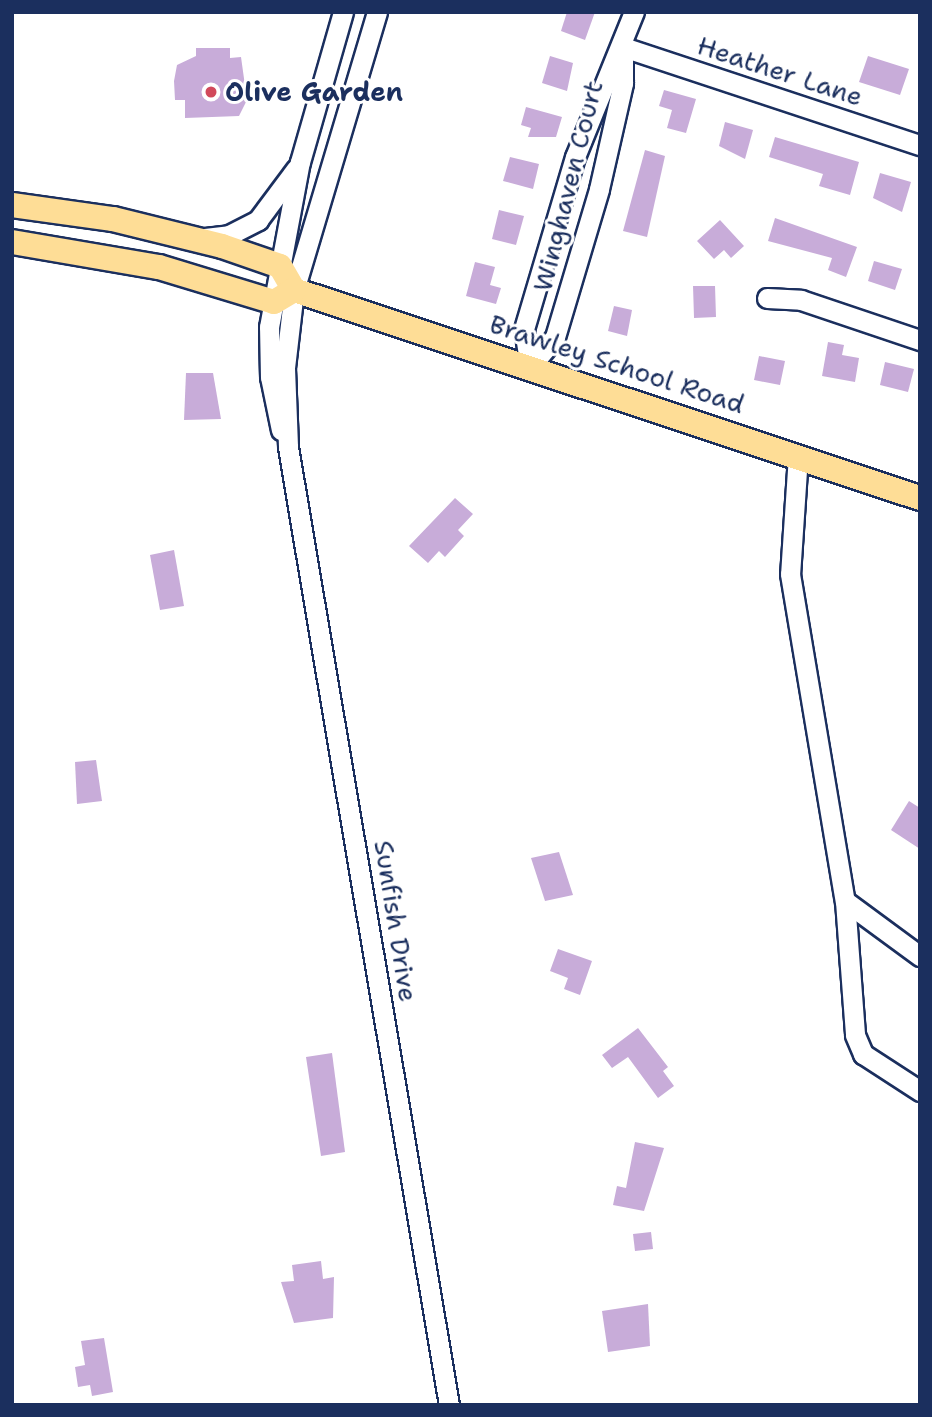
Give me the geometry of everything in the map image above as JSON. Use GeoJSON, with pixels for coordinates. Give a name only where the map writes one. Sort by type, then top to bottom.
{"type":"FeatureCollection","features":[{"type":"Feature","properties":{"kind":"main road"},"geometry":{"type":"LineString","coordinates":[[12,205],[196,239],[280,266],[284,296]]}},
{"type":"Feature","properties":{"kind":"main road","name":"Brawley School Road"},"geometry":{"type":"LineString","coordinates":[[12,242],[132,261],[284,296],[530,367],[920,498]]}},
{"type":"Feature","properties":{"kind":"street"},"geometry":{"type":"LineString","coordinates":[[280,266],[294,215],[300,162],[343,12]]}},
{"type":"Feature","properties":{"kind":"street","name":"Sunfish Drive"},"geometry":{"type":"LineString","coordinates":[[374,12],[366,49],[284,296],[270,377],[276,419],[288,447],[449,1405]]}},
{"type":"Feature","properties":{"kind":"street","name":"Winghaven Court"},"geometry":{"type":"LineString","coordinates":[[530,367],[555,337],[599,189],[623,83],[624,47],[634,12]]}},
{"type":"Feature","properties":{"kind":"street","name":"Winghaven Court"},"geometry":{"type":"LineString","coordinates":[[530,367],[524,329],[575,157],[606,76],[624,47]]}},
{"type":"Feature","properties":{"kind":"street","name":"Heather Lane"},"geometry":{"type":"LineString","coordinates":[[624,47],[920,145]]}},
{"type":"Feature","properties":{"kind":"street"},"geometry":{"type":"LineString","coordinates":[[196,239],[229,235],[258,220],[300,162]]}},
{"type":"Feature","properties":{"kind":"street"},"geometry":{"type":"LineString","coordinates":[[767,298],[801,300],[920,340]]}},
{"type":"Feature","properties":{"kind":"street"},"geometry":{"type":"LineString","coordinates":[[798,455],[790,574],[845,901],[855,1035],[863,1054],[920,1091]]}},
{"type":"Feature","properties":{"kind":"street"},"geometry":{"type":"LineString","coordinates":[[845,901],[920,956]]}},
{"type":"Feature","properties":{"kind":"building"},"geometry":{"type":"Polygon","coordinates":[[[567,12],[595,12],[585,40],[561,31],[567,12]]]}},
{"type":"Feature","properties":{"kind":"building","name":"Olive Garden"},"geometry":{"type":"Polygon","coordinates":[[[196,48],[230,48],[230,58],[241,57],[247,100],[239,116],[185,118],[185,100],[175,100],[174,81],[177,65],[196,56],[196,48]]]}},
{"type":"Feature","properties":{"kind":"building"},"geometry":{"type":"Polygon","coordinates":[[[550,56],[573,63],[567,91],[542,83],[550,56]]]}},
{"type":"Feature","properties":{"kind":"building"},"geometry":{"type":"Polygon","coordinates":[[[868,56],[909,69],[900,95],[859,82],[868,56]]]}},
{"type":"Feature","properties":{"kind":"building"},"geometry":{"type":"Polygon","coordinates":[[[664,90],[696,99],[686,133],[667,128],[672,110],[659,106],[664,90]]]}},
{"type":"Feature","properties":{"kind":"building"},"geometry":{"type":"Polygon","coordinates":[[[526,107],[562,117],[556,137],[528,137],[531,128],[521,125],[526,107]]]}},
{"type":"Feature","properties":{"kind":"building"},"geometry":{"type":"Polygon","coordinates":[[[725,122],[753,130],[745,159],[719,146],[725,122]]]}},
{"type":"Feature","properties":{"kind":"building"},"geometry":{"type":"Polygon","coordinates":[[[775,137],[859,162],[850,195],[819,186],[823,174],[769,157],[775,137]]]}},
{"type":"Feature","properties":{"kind":"building"},"geometry":{"type":"Polygon","coordinates":[[[645,150],[665,156],[647,237],[623,231],[645,150]]]}},
{"type":"Feature","properties":{"kind":"building"},"geometry":{"type":"Polygon","coordinates":[[[510,157],[539,164],[533,189],[503,181],[510,157]]]}},
{"type":"Feature","properties":{"kind":"building"},"geometry":{"type":"Polygon","coordinates":[[[880,173],[911,182],[902,212],[873,198],[880,173]]]}},
{"type":"Feature","properties":{"kind":"building"},"geometry":{"type":"Polygon","coordinates":[[[499,210],[524,216],[516,245],[492,239],[499,210]]]}},
{"type":"Feature","properties":{"kind":"building"},"geometry":{"type":"Polygon","coordinates":[[[775,218],[857,247],[846,277],[828,270],[832,258],[768,241],[775,218]]]}},
{"type":"Feature","properties":{"kind":"building"},"geometry":{"type":"Polygon","coordinates":[[[720,220],[744,246],[731,258],[724,250],[714,259],[697,241],[720,220]]]}},
{"type":"Feature","properties":{"kind":"building"},"geometry":{"type":"Polygon","coordinates":[[[874,261],[902,269],[895,290],[868,281],[874,261]]]}},
{"type":"Feature","properties":{"kind":"building"},"geometry":{"type":"Polygon","coordinates":[[[475,262],[495,267],[490,285],[501,288],[496,304],[466,296],[475,262]]]}},
{"type":"Feature","properties":{"kind":"building"},"geometry":{"type":"Polygon","coordinates":[[[693,286],[715,286],[716,317],[694,318],[693,286]]]}},
{"type":"Feature","properties":{"kind":"building"},"geometry":{"type":"Polygon","coordinates":[[[614,306],[632,310],[627,336],[608,331],[614,306]]]}},
{"type":"Feature","properties":{"kind":"building"},"geometry":{"type":"Polygon","coordinates":[[[828,342],[844,345],[842,355],[859,358],[855,382],[822,376],[828,342]]]}},
{"type":"Feature","properties":{"kind":"building"},"geometry":{"type":"Polygon","coordinates":[[[759,356],[785,361],[780,385],[754,380],[759,356]]]}},
{"type":"Feature","properties":{"kind":"building"},"geometry":{"type":"Polygon","coordinates":[[[885,362],[914,369],[908,392],[880,385],[885,362]]]}},
{"type":"Feature","properties":{"kind":"building"},"geometry":{"type":"Polygon","coordinates":[[[186,373],[213,373],[221,419],[184,420],[186,373]]]}},
{"type":"Feature","properties":{"kind":"building"},"geometry":{"type":"Polygon","coordinates":[[[455,498],[473,514],[458,530],[464,536],[445,557],[439,551],[428,563],[409,546],[455,498]]]}},
{"type":"Feature","properties":{"kind":"building"},"geometry":{"type":"Polygon","coordinates":[[[174,550],[184,606],[160,610],[150,555],[174,550]]]}},
{"type":"Feature","properties":{"kind":"building"},"geometry":{"type":"Polygon","coordinates":[[[96,760],[102,801],[77,804],[75,762],[96,760]]]}},
{"type":"Feature","properties":{"kind":"building"},"geometry":{"type":"Polygon","coordinates":[[[909,801],[920,808],[920,849],[891,830],[909,801]]]}},
{"type":"Feature","properties":{"kind":"building"},"geometry":{"type":"Polygon","coordinates":[[[559,852],[573,895],[545,901],[531,858],[559,852]]]}},
{"type":"Feature","properties":{"kind":"building"},"geometry":{"type":"Polygon","coordinates":[[[558,949],[592,961],[580,995],[564,989],[568,978],[550,971],[558,949]]]}},
{"type":"Feature","properties":{"kind":"building"},"geometry":{"type":"Polygon","coordinates":[[[638,1028],[668,1067],[663,1071],[674,1086],[658,1098],[628,1057],[612,1068],[602,1055],[638,1028]]]}},
{"type":"Feature","properties":{"kind":"building"},"geometry":{"type":"Polygon","coordinates":[[[332,1053],[345,1152],[321,1156],[306,1057],[332,1053]]]}},
{"type":"Feature","properties":{"kind":"building"},"geometry":{"type":"Polygon","coordinates":[[[635,1142],[664,1148],[644,1211],[613,1205],[617,1186],[626,1188],[635,1142]]]}},
{"type":"Feature","properties":{"kind":"building"},"geometry":{"type":"Polygon","coordinates":[[[651,1232],[653,1249],[635,1251],[633,1234],[651,1232]]]}},
{"type":"Feature","properties":{"kind":"building"},"geometry":{"type":"Polygon","coordinates":[[[321,1261],[323,1279],[334,1277],[333,1318],[294,1323],[281,1282],[294,1281],[292,1265],[321,1261]]]}},
{"type":"Feature","properties":{"kind":"building"},"geometry":{"type":"Polygon","coordinates":[[[648,1304],[650,1346],[608,1352],[602,1311],[648,1304]]]}},
{"type":"Feature","properties":{"kind":"building"},"geometry":{"type":"Polygon","coordinates":[[[104,1338],[113,1392],[92,1396],[90,1385],[78,1387],[75,1367],[85,1365],[81,1341],[104,1338]]]}},
{"type":"Feature","properties":{"kind":"place","name":"Olive Garden"},"geometry":{"type":"Point","coordinates":[211,92]}}]}
